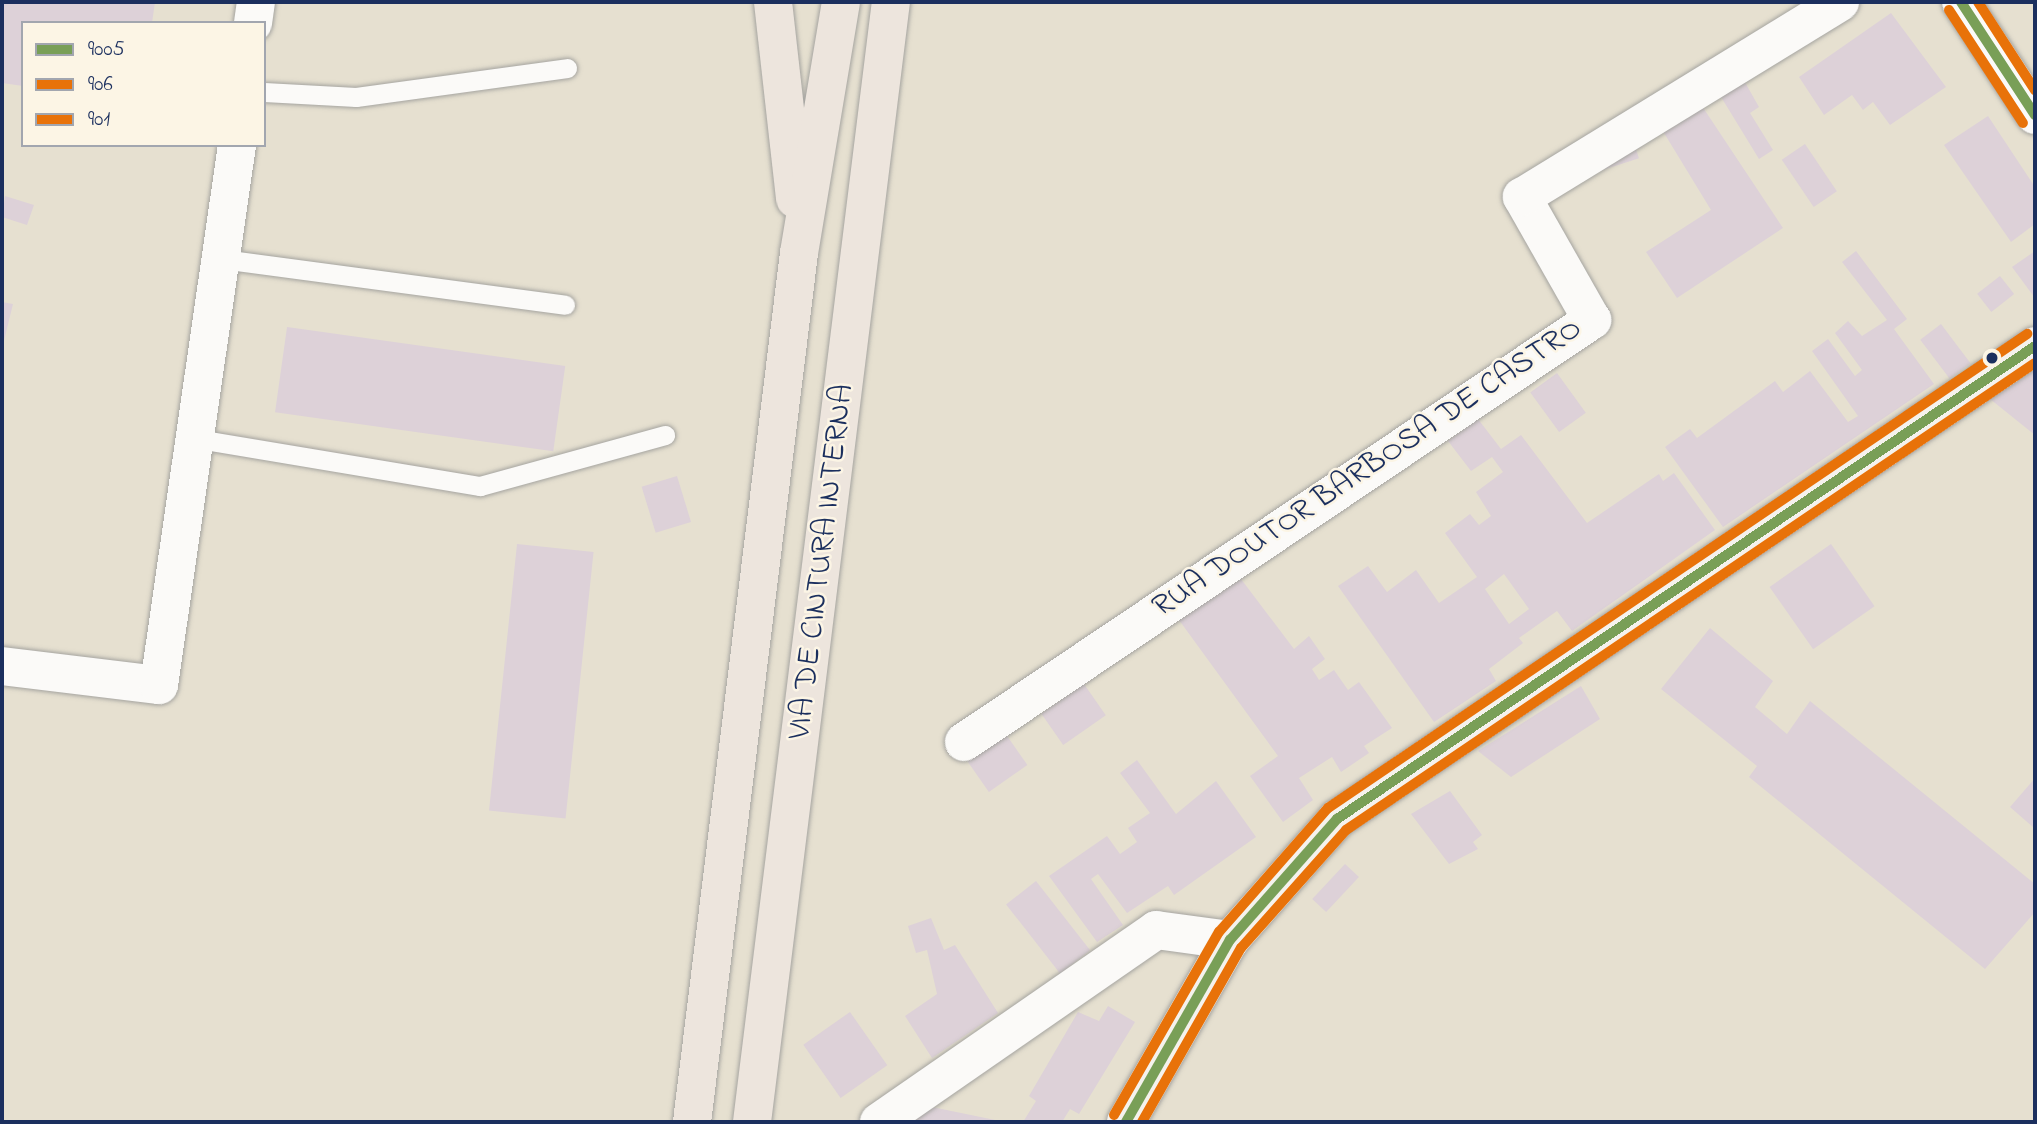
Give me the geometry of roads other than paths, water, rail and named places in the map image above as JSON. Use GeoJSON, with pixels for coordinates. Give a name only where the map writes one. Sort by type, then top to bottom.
{"type":"FeatureCollection","features":[{"type":"Feature","properties":{"kind":"highway"},"geometry":{"type":"LineString","coordinates":[[773,2],[792,144],[799,253]]}},
{"type":"Feature","properties":{"kind":"highway"},"geometry":{"type":"LineString","coordinates":[[799,253],[841,2]]}},
{"type":"Feature","properties":{"kind":"highway","name":"VIA DE CINTURA INTERNA"},"geometry":{"type":"LineString","coordinates":[[752,1122],[891,2]]}},
{"type":"Feature","properties":{"kind":"highway","name":"VIA DE CINTURA INTERNA"},"geometry":{"type":"LineString","coordinates":[[692,1122],[799,253]]}},
{"type":"Feature","properties":{"kind":"main road"},"geometry":{"type":"LineString","coordinates":[[1126,1122],[1230,940],[1337,819],[2035,346]]}},
{"type":"Feature","properties":{"kind":"street"},"geometry":{"type":"LineString","coordinates":[[253,21],[256,2]]}},
{"type":"Feature","properties":{"kind":"street","name":"RUA DOUTOR BARBOSA DE CASTRO"},"geometry":{"type":"LineString","coordinates":[[964,742],[1592,320],[1522,197],[1840,2]]}},
{"type":"Feature","properties":{"kind":"street"},"geometry":{"type":"LineString","coordinates":[[1961,2],[2035,115]]}},
{"type":"Feature","properties":{"kind":"street"},"geometry":{"type":"LineString","coordinates":[[2,666],[159,685],[198,439],[237,147]]}},
{"type":"Feature","properties":{"kind":"street"},"geometry":{"type":"LineString","coordinates":[[879,1122],[1156,930],[1230,940]]}},
{"type":"Feature","properties":{"kind":"lane"},"geometry":{"type":"LineString","coordinates":[[266,92],[356,97],[567,68]]}},
{"type":"Feature","properties":{"kind":"lane"},"geometry":{"type":"LineString","coordinates":[[222,259],[565,305]]}},
{"type":"Feature","properties":{"kind":"lane"},"geometry":{"type":"LineString","coordinates":[[198,439],[480,486],[665,435]]}}]}
